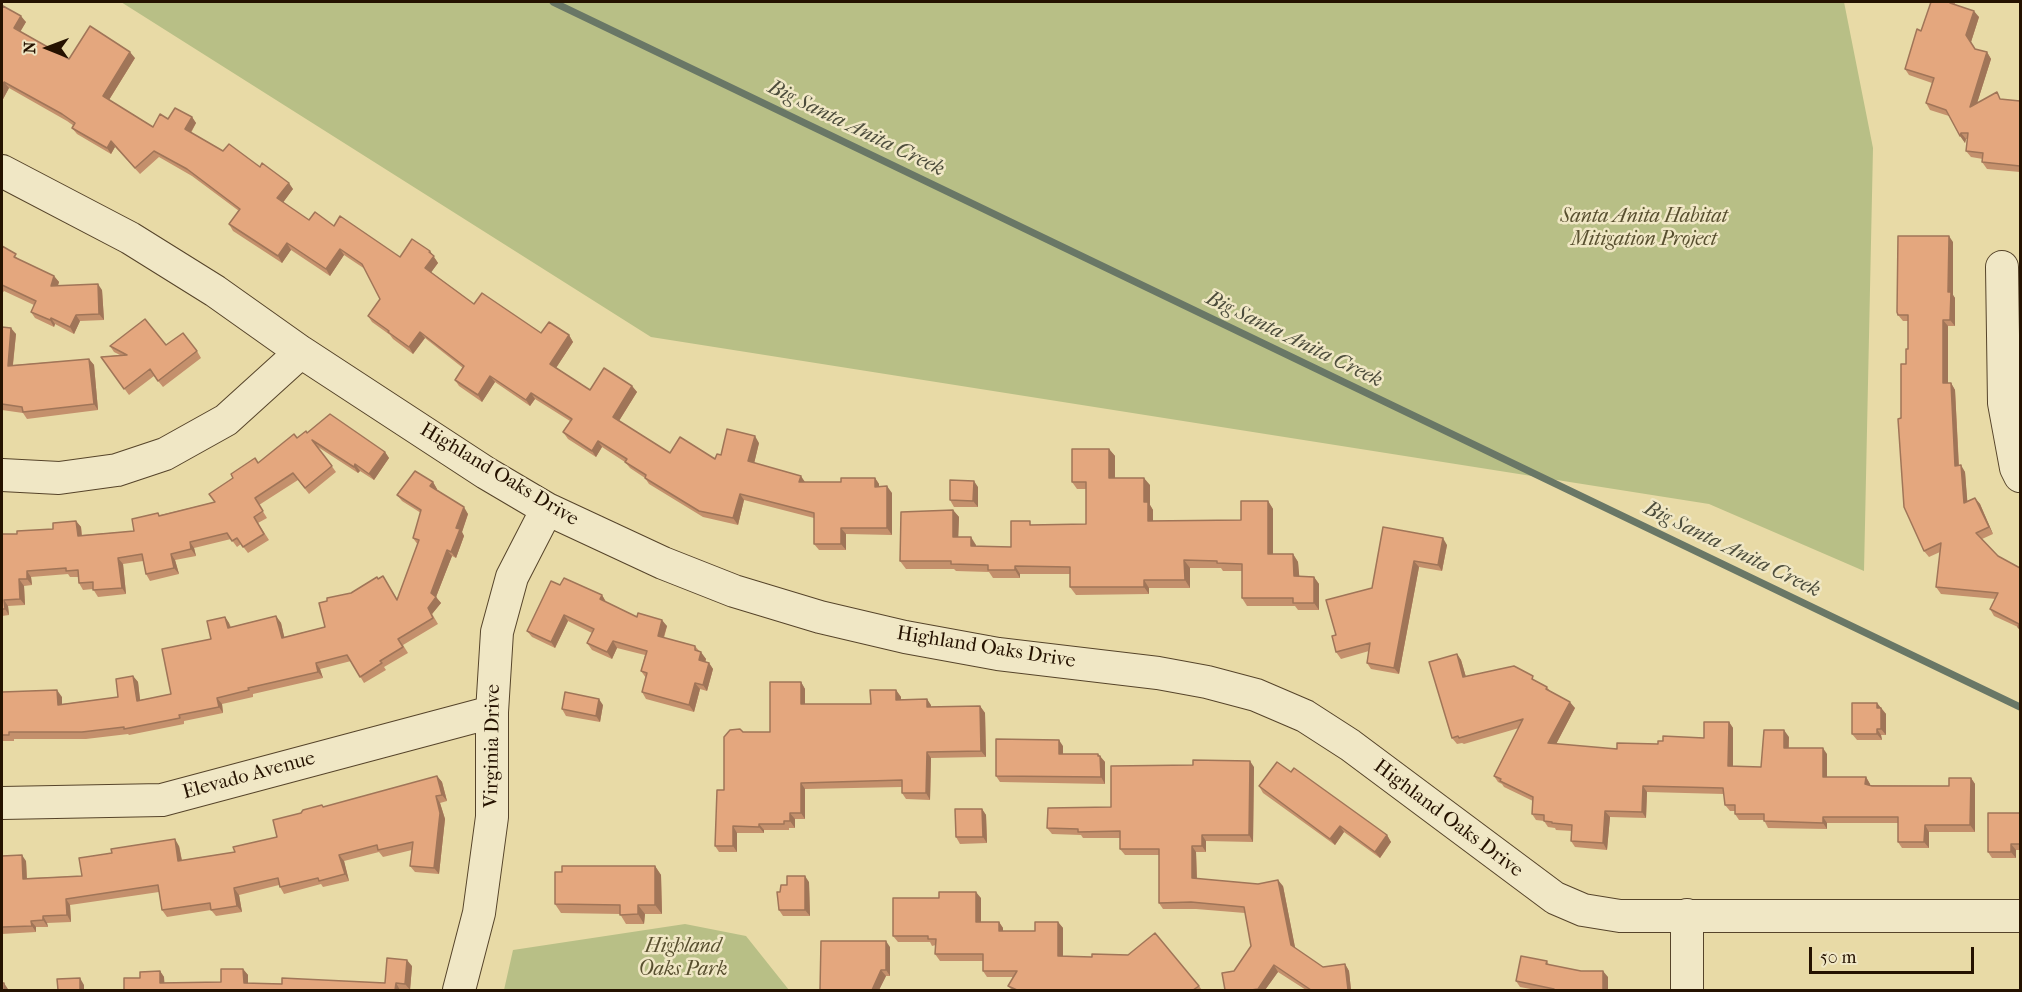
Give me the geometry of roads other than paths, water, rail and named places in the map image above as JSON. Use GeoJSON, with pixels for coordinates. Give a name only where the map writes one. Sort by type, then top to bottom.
{"type":"FeatureCollection","features":[{"type":"Feature","properties":{"kind":"street","name":"Highland Oaks Drive"},"geometry":{"type":"LineString","coordinates":[[2,171],[130,238],[215,291],[301,352],[486,473],[547,509],[663,563],[734,591],[820,617],[905,637],[998,654],[1158,673],[1207,682],[1256,695],[1305,716],[1350,745],[1555,898],[1583,910],[1620,916],[2020,916]]}},
{"type":"Feature","properties":{"kind":"street"},"geometry":{"type":"LineString","coordinates":[[2002,267],[2004,403],[2016,468],[2020,476]]}},
{"type":"Feature","properties":{"kind":"street"},"geometry":{"type":"LineString","coordinates":[[2,474],[59,478],[117,470],[165,454],[226,420],[301,352]]}},
{"type":"Feature","properties":{"kind":"street","name":"Virginia Drive"},"geometry":{"type":"LineString","coordinates":[[459,990],[479,913],[492,817],[492,711],[497,632],[512,577],[547,509]]}},
{"type":"Feature","properties":{"kind":"street","name":"Elevado Avenue"},"geometry":{"type":"LineString","coordinates":[[2,803],[162,800],[492,711]]}},
{"type":"Feature","properties":{"kind":"street"},"geometry":{"type":"LineString","coordinates":[[1687,915],[1687,990]]}},
{"type":"Feature","properties":{"kind":"waterway","name":"Big Santa Anita Creek"},"geometry":{"type":"LineString","coordinates":[[553,2],[2020,707]]}},
{"type":"Feature","properties":{"kind":"park label","name":"Santa Anita Habitat Mitigation Project"},"geometry":{"type":"Point","coordinates":[1644,228]}},
{"type":"Feature","properties":{"kind":"park label","name":"Highland Oaks Park"},"geometry":{"type":"Point","coordinates":[683,958]}}]}
